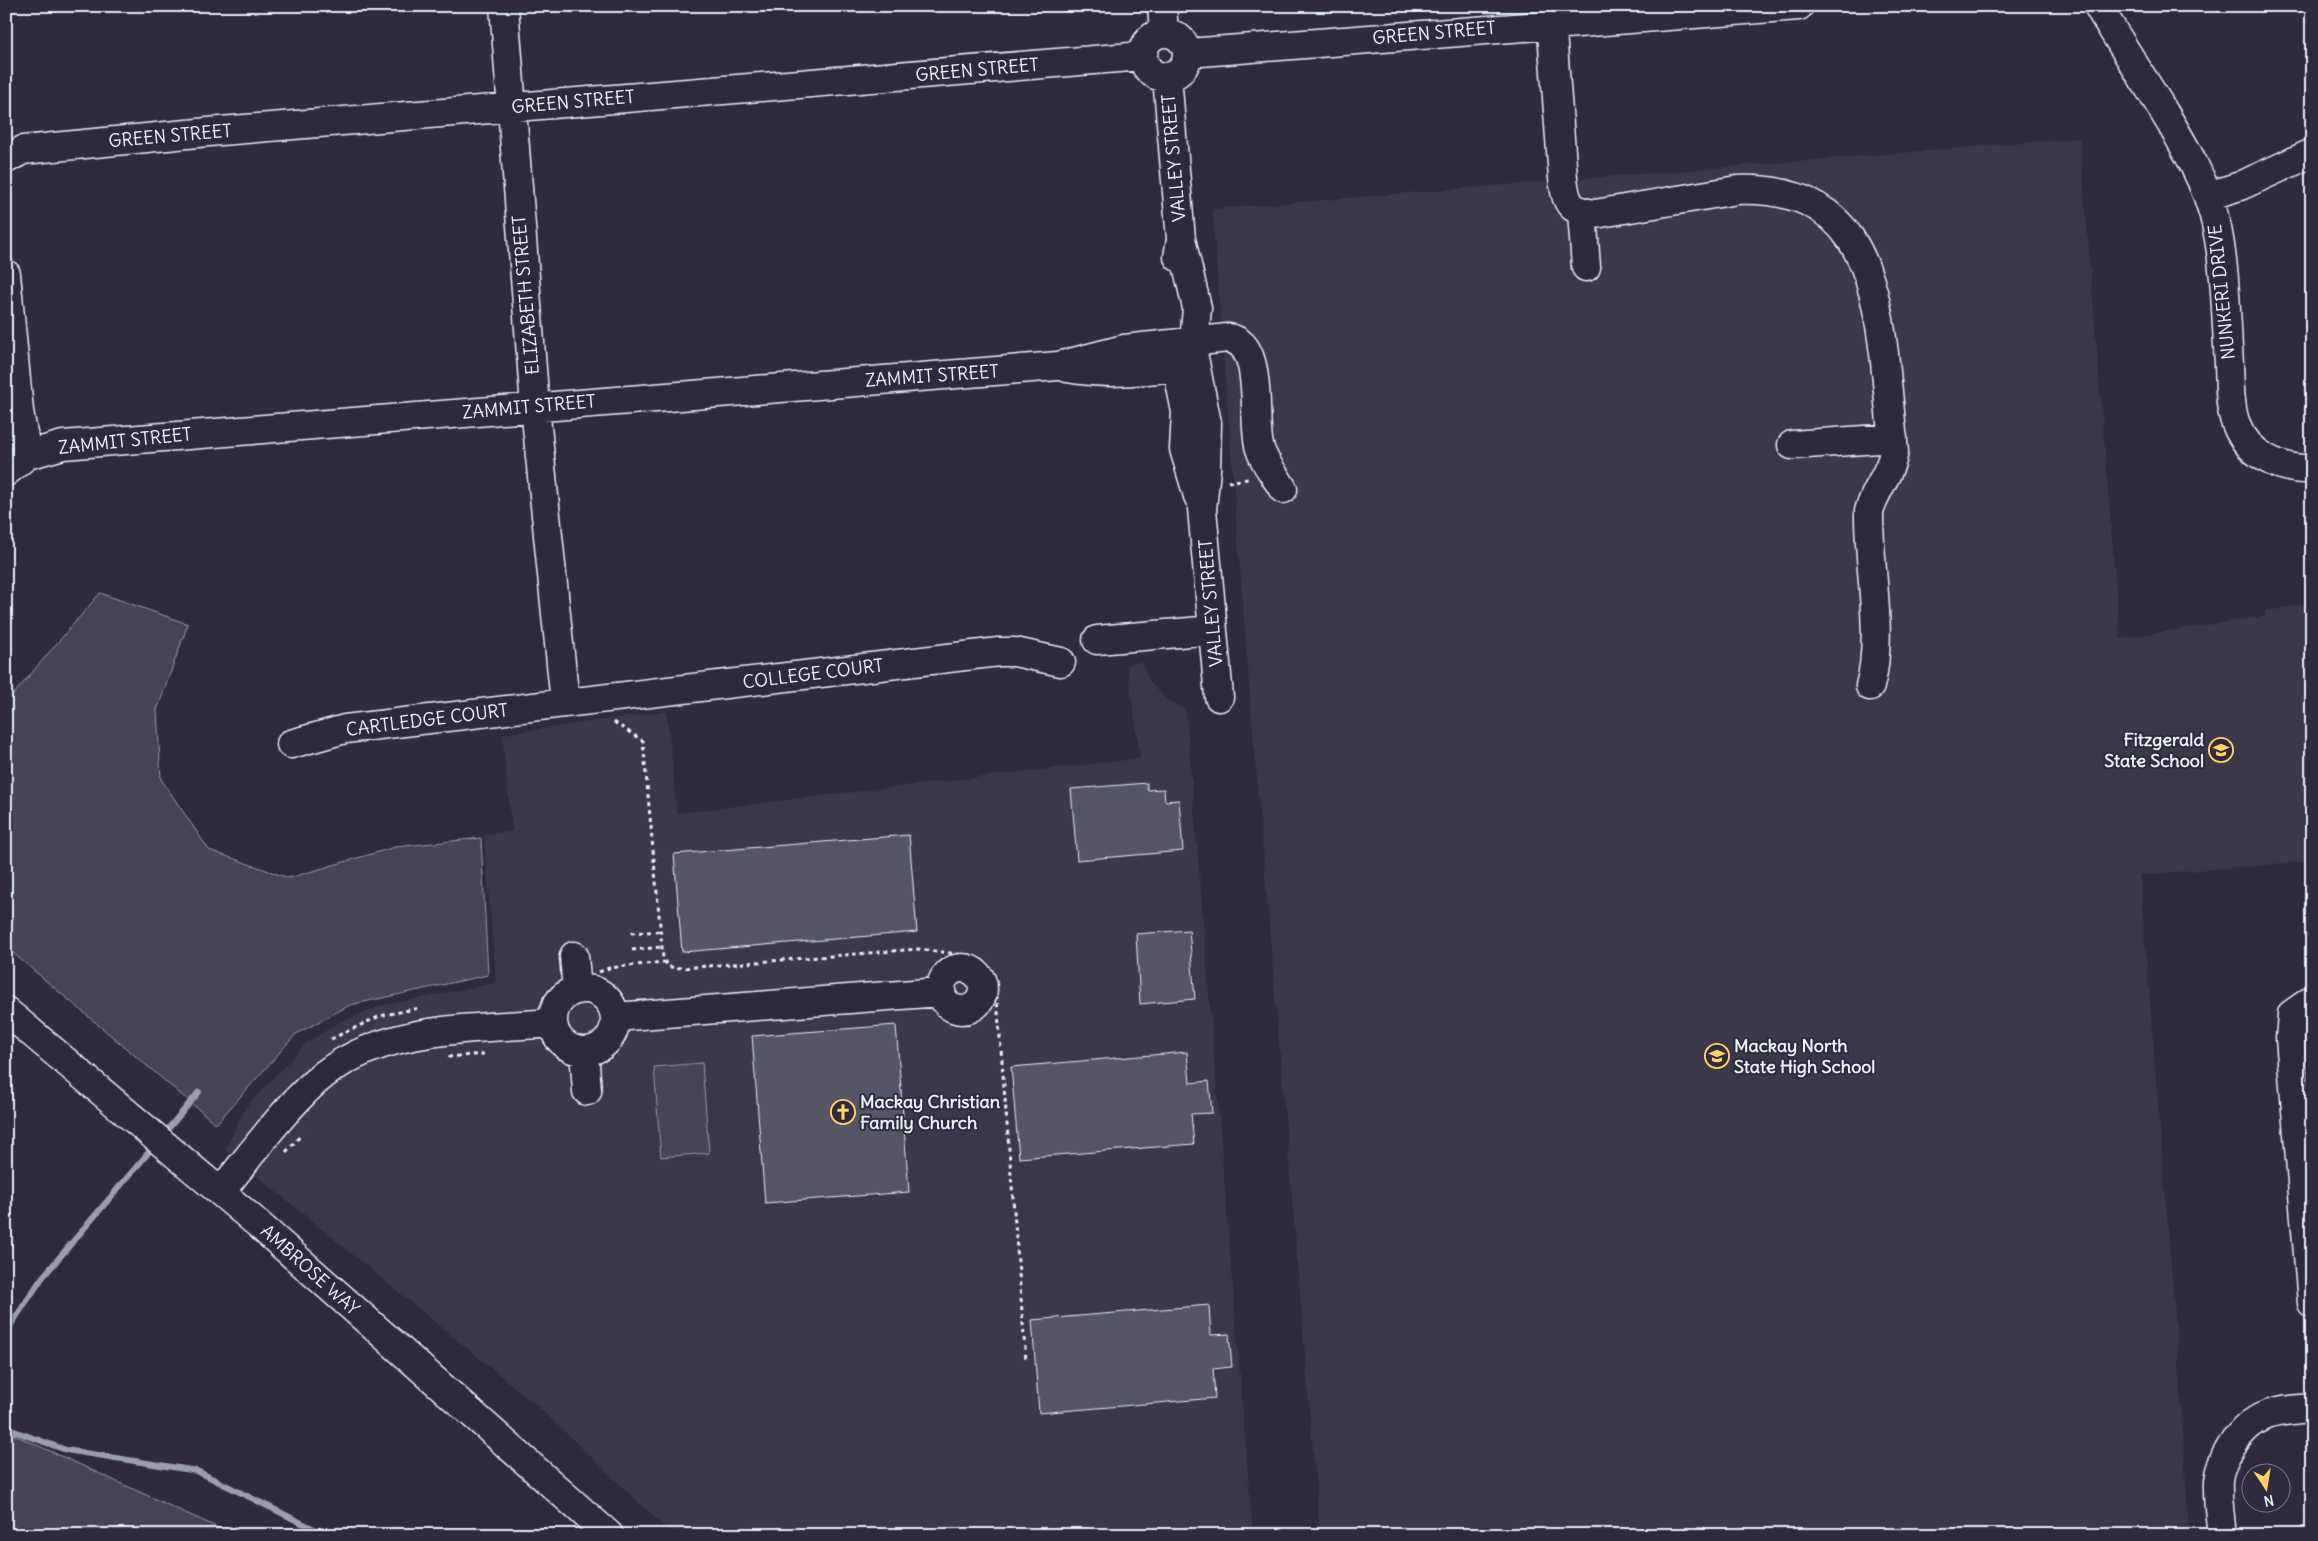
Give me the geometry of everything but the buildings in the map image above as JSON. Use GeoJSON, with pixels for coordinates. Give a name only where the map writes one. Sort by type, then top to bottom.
{"type":"FeatureCollection","features":[{"type":"Feature","properties":{"kind":"street","name":"ELIZABETH STREET"},"geometry":{"type":"LineString","coordinates":[[504,6],[535,407],[565,702]]}},
{"type":"Feature","properties":{"kind":"street","name":"GREEN STREET"},"geometry":{"type":"LineString","coordinates":[[1188,53],[1550,15],[1799,6]]}},
{"type":"Feature","properties":{"kind":"street","name":"NUNKERI DRIVE"},"geometry":{"type":"LineString","coordinates":[[2098,6],[2185,146],[2208,196],[2217,229],[2224,285],[2232,401],[2236,424],[2250,448],[2275,463],[2297,469],[2312,469]]}},
{"type":"Feature","properties":{"kind":"street"},"geometry":{"type":"LineString","coordinates":[[1550,15],[1563,178],[1566,198],[1572,207],[1582,212],[1596,214],[1718,193],[1760,189],[1804,201],[1838,222],[1850,235],[1862,254],[1875,293],[1880,317],[1894,452],[1892,463],[1869,511],[1874,610],[1874,672],[1870,686]]}},
{"type":"Feature","properties":{"kind":"street"},"geometry":{"type":"LineString","coordinates":[[1163,19],[1186,46],[1188,53],[1184,66],[1174,76],[1167,77],[1160,77],[1148,70],[1143,56],[1146,43],[1163,19]]}},
{"type":"Feature","properties":{"kind":"street","name":"GREEN STREET"},"geometry":{"type":"LineString","coordinates":[[6,159],[22,150],[511,107],[1143,56]]}},
{"type":"Feature","properties":{"kind":"street","name":"VALLEY STREET"},"geometry":{"type":"LineString","coordinates":[[1167,77],[1181,239],[1198,308],[1185,355],[1186,412],[1184,449],[1202,509],[1219,697]]}},
{"type":"Feature","properties":{"kind":"street"},"geometry":{"type":"LineString","coordinates":[[2208,196],[2240,186],[2312,153]]}},
{"type":"Feature","properties":{"kind":"street"},"geometry":{"type":"LineString","coordinates":[[1582,212],[1586,267]]}},
{"type":"Feature","properties":{"kind":"street"},"geometry":{"type":"LineString","coordinates":[[6,274],[18,410],[27,455]]}},
{"type":"Feature","properties":{"kind":"street","name":"ZAMMIT STREET"},"geometry":{"type":"LineString","coordinates":[[6,472],[27,455],[63,445],[95,442],[1058,366],[1109,373],[1185,355],[1232,338],[1242,345],[1249,354],[1253,366],[1259,447],[1283,489]]}},
{"type":"Feature","properties":{"kind":"street"},"geometry":{"type":"LineString","coordinates":[[1792,445],[1893,438]]}},
{"type":"Feature","properties":{"kind":"street"},"geometry":{"type":"LineString","coordinates":[[1097,640],[1213,630]]}},
{"type":"Feature","properties":{"kind":"street","name":"COLLEGE COURT"},"geometry":{"type":"LineString","coordinates":[[565,702],[999,652],[1014,652],[1061,662]]}},
{"type":"Feature","properties":{"kind":"street","name":"CARTLEDGE COURT"},"geometry":{"type":"LineString","coordinates":[[291,744],[345,729],[565,702]]}},
{"type":"Feature","properties":{"kind":"street"},"geometry":{"type":"LineString","coordinates":[[574,956],[577,990]]}},
{"type":"Feature","properties":{"kind":"street"},"geometry":{"type":"LineString","coordinates":[[547,1034],[558,1002],[566,994],[577,990],[592,990],[604,996],[613,1008],[621,1026]]}},
{"type":"Feature","properties":{"kind":"street"},"geometry":{"type":"LineString","coordinates":[[2312,1000],[2292,1014],[2290,1038],[2312,1303]]}},
{"type":"Feature","properties":{"kind":"street"},"geometry":{"type":"LineString","coordinates":[[221,1191],[305,1092],[325,1074],[355,1054],[384,1042],[408,1036],[556,1034],[562,1043],[572,1049],[586,1069],[600,1047],[609,1039],[614,1028],[621,1026],[939,1002]]}},
{"type":"Feature","properties":{"kind":"street","name":"AMBROSE WAY"},"geometry":{"type":"LineString","coordinates":[[6,1011],[221,1191],[609,1535]]}},
{"type":"Feature","properties":{"kind":"street"},"geometry":{"type":"LineString","coordinates":[[2222,1535],[2218,1479],[2224,1460],[2236,1440],[2251,1423],[2266,1415],[2312,1408]]}},
{"type":"Feature","properties":{"kind":"path"},"geometry":{"type":"LineString","coordinates":[[631,933],[660,931]]}},
{"type":"Feature","properties":{"kind":"path"},"geometry":{"type":"LineString","coordinates":[[632,950],[662,947]]}},
{"type":"Feature","properties":{"kind":"path"},"geometry":{"type":"LineString","coordinates":[[939,1002],[949,1019],[967,1022],[984,1014],[997,997]]}},
{"type":"Feature","properties":{"kind":"path"},"geometry":{"type":"LineString","coordinates":[[547,1034],[568,1063],[586,1069],[612,1056],[621,1026]]}},
{"type":"Feature","properties":{"kind":"path"},"geometry":{"type":"LineString","coordinates":[[442,1058],[489,1052]]}},
{"type":"Feature","properties":{"kind":"path"},"geometry":{"type":"LineString","coordinates":[[280,1155],[289,1150],[308,1127]]}},
{"type":"Feature","properties":{"kind":"shaded area","name":"Mackay North State High School"},"geometry":{"type":"Polygon","coordinates":[[[2080,138],[2120,638],[2265,616],[2265,611],[2312,603],[2312,861],[2140,875],[2136,827],[2180,1377],[2189,1535],[1320,1535],[1250,698],[1212,209],[2080,138]]]}},
{"type":"Feature","properties":{"kind":"shaded area"},"geometry":{"type":"Polygon","coordinates":[[[100,593],[188,624],[157,710],[161,779],[209,850],[289,878],[395,847],[481,838],[488,975],[350,1005],[296,1034],[216,1124],[6,947],[6,703],[100,593]]]}},
{"type":"Feature","properties":{"kind":"shaded area"},"geometry":{"type":"Polygon","coordinates":[[[1141,662],[1150,682],[1166,699],[1186,710],[1253,1535],[673,1535],[536,1405],[225,1150],[245,1108],[306,1043],[341,1021],[383,1005],[496,983],[484,835],[512,831],[502,734],[667,711],[677,813],[1140,758],[1127,664],[1141,662]]]}},
{"type":"Feature","properties":{"kind":"shaded area"},"geometry":{"type":"Polygon","coordinates":[[[702,1063],[709,1153],[661,1157],[654,1067],[702,1063]]]}},
{"type":"Feature","properties":{"kind":"shaded area"},"geometry":{"type":"Polygon","coordinates":[[[6,1431],[234,1535],[6,1535],[6,1431]]]}},
{"type":"Feature","properties":{"kind":"waterway"},"geometry":{"type":"LineString","coordinates":[[163,1135],[199,1092]]}},
{"type":"Feature","properties":{"kind":"waterway"},"geometry":{"type":"LineString","coordinates":[[6,1332],[42,1278],[155,1145]]}},
{"type":"Feature","properties":{"kind":"waterway"},"geometry":{"type":"LineString","coordinates":[[6,1428],[66,1450],[197,1471],[326,1535]]}},
{"type":"Feature","properties":{"kind":"place","name":"Fitzgerald State School"},"geometry":{"type":"Point","coordinates":[2221,750]}},
{"type":"Feature","properties":{"kind":"place","name":"Mackay North State High School"},"geometry":{"type":"Point","coordinates":[1717,1056]}},
{"type":"Feature","properties":{"kind":"place","name":"Mackay Christian Family Church"},"geometry":{"type":"Point","coordinates":[843,1112]}}]}
